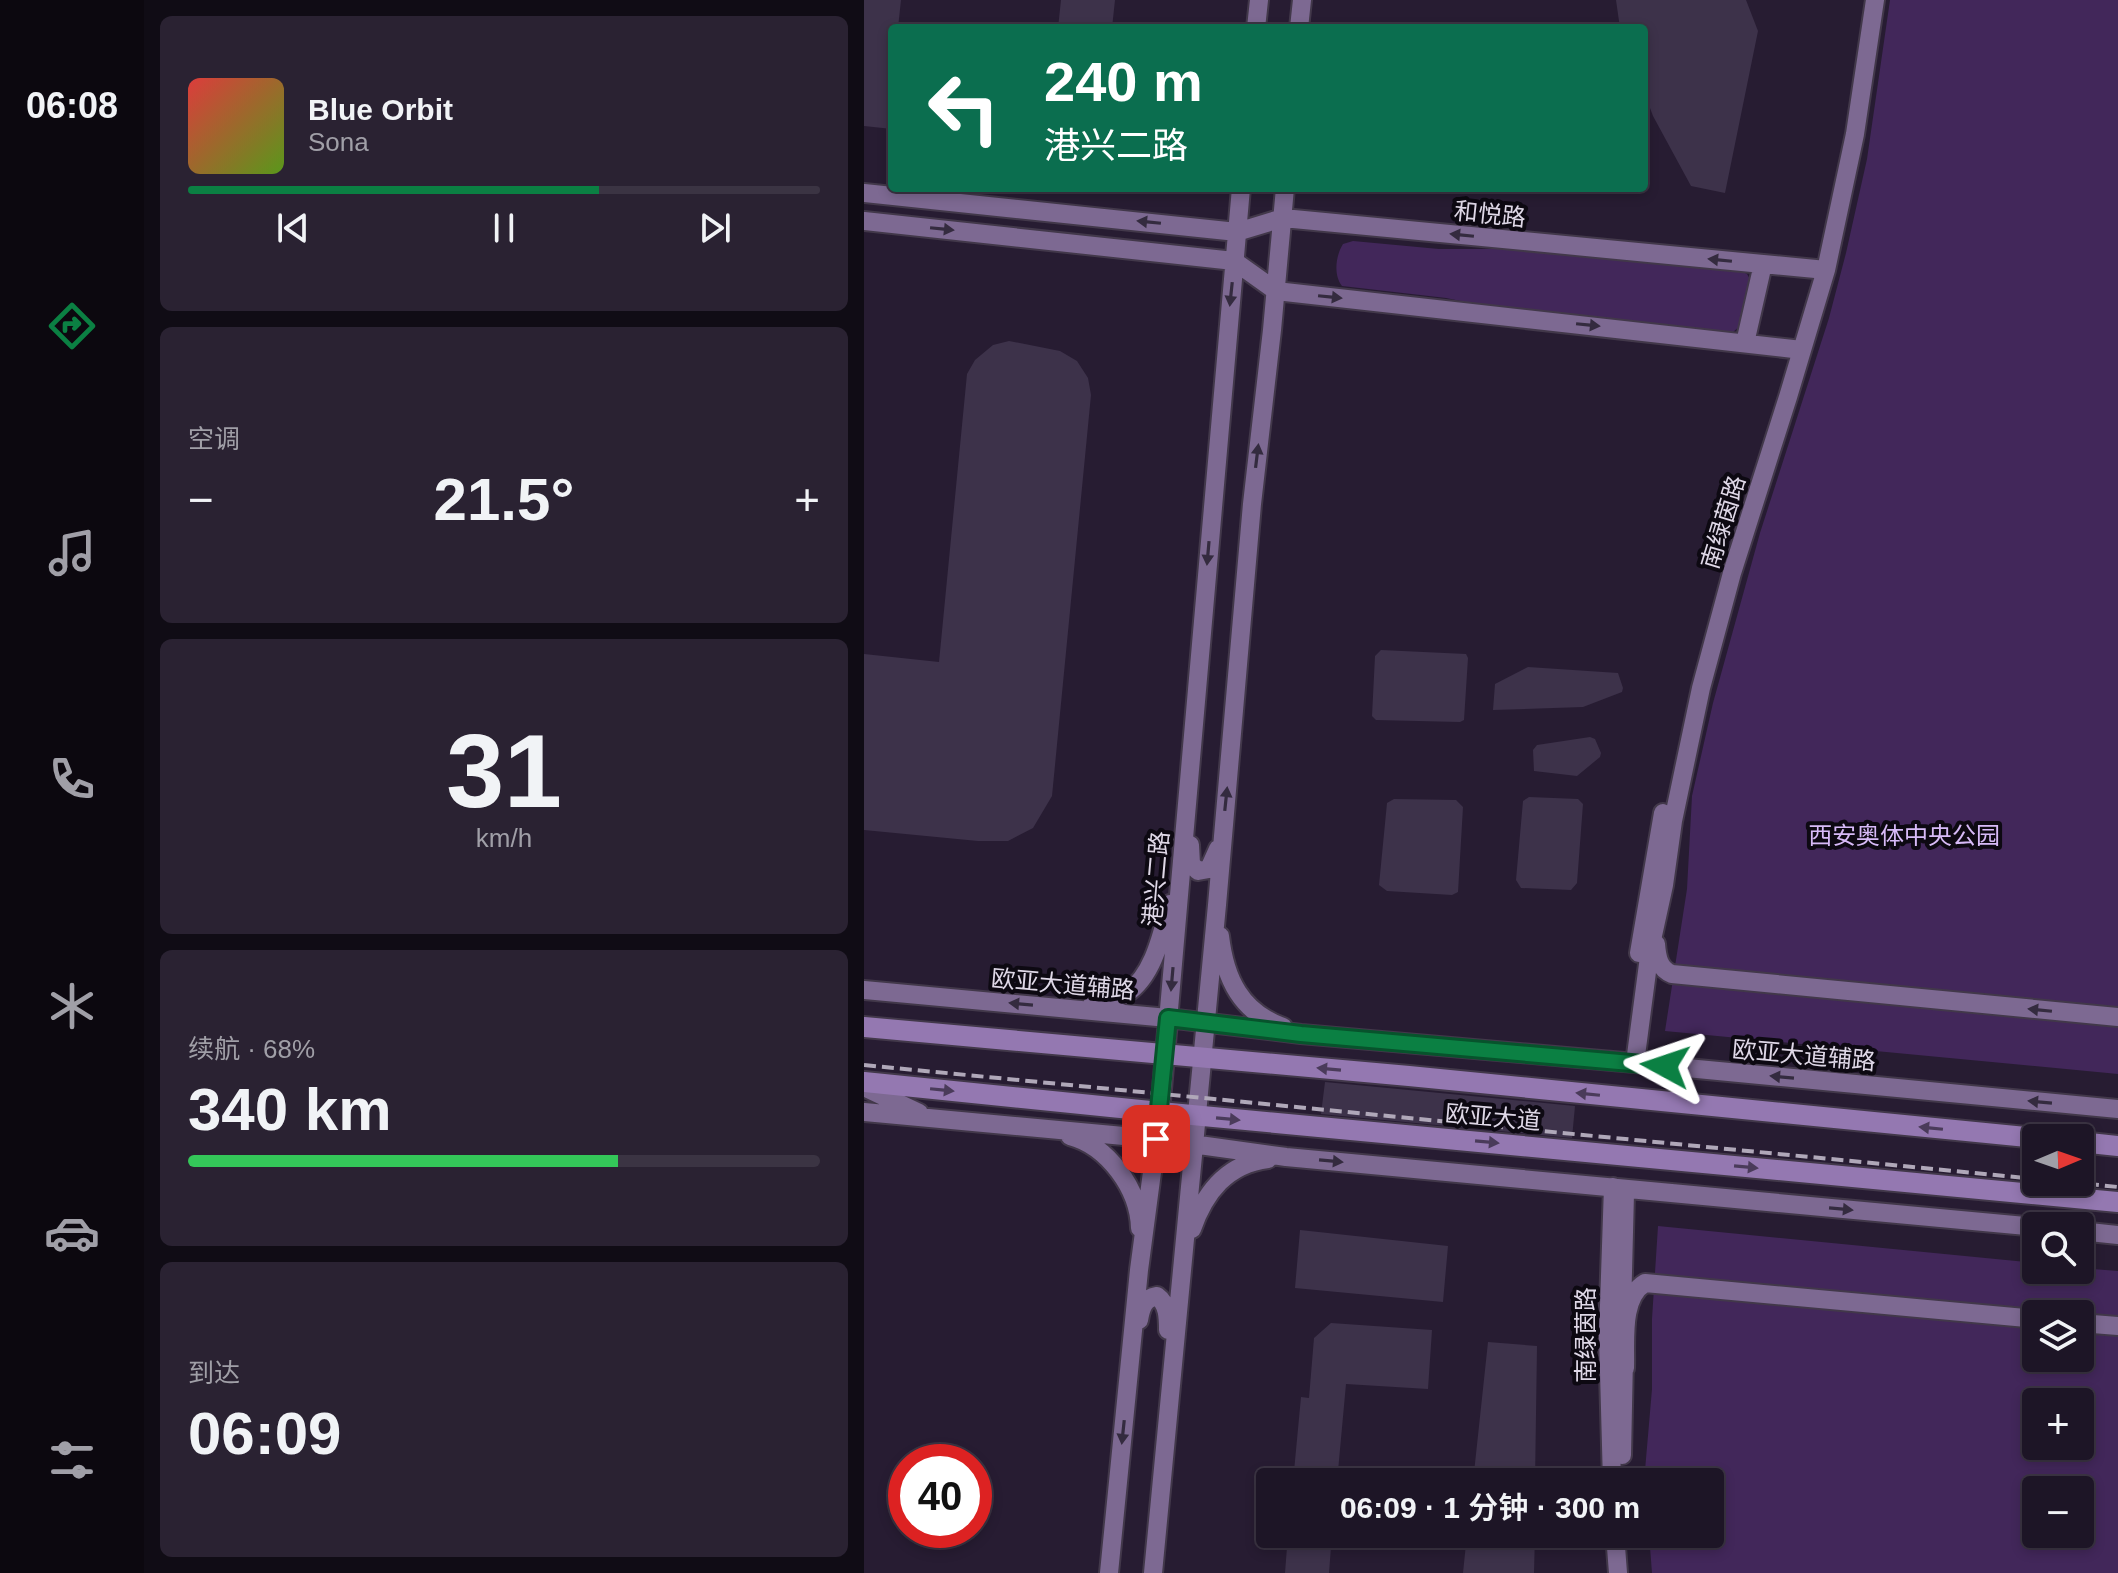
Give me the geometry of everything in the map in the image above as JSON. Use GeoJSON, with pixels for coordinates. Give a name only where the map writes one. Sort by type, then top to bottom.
{"type":"FeatureCollection","features":[{"type":"Feature","properties":{"kind":"main road","name":"欧亚大道"},"geometry":{"type":"LineString","coordinates":[[864,1027],[2022,1137]]}},
{"type":"Feature","properties":{"kind":"main road","name":"欧亚大道"},"geometry":{"type":"LineString","coordinates":[[864,1085],[2118,1202]]}},
{"type":"Feature","properties":{"kind":"main road"},"geometry":{"type":"LineString","coordinates":[[2094,1143],[2118,1146]]}},
{"type":"Feature","properties":{"kind":"street"},"geometry":{"type":"LineString","coordinates":[[1256,24],[1259,0]]}},
{"type":"Feature","properties":{"kind":"street"},"geometry":{"type":"LineString","coordinates":[[1299,24],[1302,0]]}},
{"type":"Feature","properties":{"kind":"street","name":"南绿茵路"},"geometry":{"type":"LineString","coordinates":[[1820,269],[1854,83],[1864,0]]}},
{"type":"Feature","properties":{"kind":"street","name":"南绿茵路"},"geometry":{"type":"LineString","coordinates":[[1629,1062],[1701,688],[1820,269],[1855,134],[1875,0]]}},
{"type":"Feature","properties":{"kind":"street","name":"港兴二路"},"geometry":{"type":"LineString","coordinates":[[1109,1573],[1139,1270],[1160,1112],[1241,192]]}},
{"type":"Feature","properties":{"kind":"street"},"geometry":{"type":"LineString","coordinates":[[1153,1573],[1252,504],[1285,192]]}},
{"type":"Feature","properties":{"kind":"street","name":"和悦路"},"geometry":{"type":"LineString","coordinates":[[864,193],[1237,232],[1283,218],[1820,269]]}},
{"type":"Feature","properties":{"kind":"street"},"geometry":{"type":"LineString","coordinates":[[864,221],[1234,261],[1276,291],[1797,349]]}},
{"type":"Feature","properties":{"kind":"street"},"geometry":{"type":"LineString","coordinates":[[1745,343],[1763,264]]}},
{"type":"Feature","properties":{"kind":"street","name":"南绿茵路"},"geometry":{"type":"LineString","coordinates":[[1629,1062],[1652,869],[1688,698],[1739,516],[1797,349]]}},
{"type":"Feature","properties":{"kind":"street"},"geometry":{"type":"LineString","coordinates":[[1188,791],[1191,864],[1194,868],[1204,872],[1209,869],[1216,858],[1223,834]]}},
{"type":"Feature","properties":{"kind":"street"},"geometry":{"type":"LineString","coordinates":[[1057,1008],[1113,1001],[1129,992],[1143,977],[1155,954],[1182,863]]}},
{"type":"Feature","properties":{"kind":"street"},"geometry":{"type":"LineString","coordinates":[[1217,905],[1225,969],[1238,993],[1258,1014],[1301,1034]]}},
{"type":"Feature","properties":{"kind":"street"},"geometry":{"type":"LineString","coordinates":[[1658,914],[1658,959],[1672,974],[2118,1017]]}},
{"type":"Feature","properties":{"kind":"street","name":"欧亚大道辅路"},"geometry":{"type":"LineString","coordinates":[[864,990],[1168,1018],[1301,1034],[2118,1109]]}},
{"type":"Feature","properties":{"kind":"street"},"geometry":{"type":"LineString","coordinates":[[864,1085],[931,1119]]}},
{"type":"Feature","properties":{"kind":"street"},"geometry":{"type":"LineString","coordinates":[[864,1112],[1156,1139],[1286,1157],[2022,1226]]}},
{"type":"Feature","properties":{"kind":"street"},"geometry":{"type":"LineString","coordinates":[[1040,1128],[1077,1138],[1097,1148],[1112,1161],[1133,1198],[1140,1221],[1139,1270]]}},
{"type":"Feature","properties":{"kind":"street"},"geometry":{"type":"LineString","coordinates":[[1180,1274],[1193,1224],[1210,1190],[1237,1167],[1256,1160],[1286,1157]]}},
{"type":"Feature","properties":{"kind":"street","name":"南绿茵路"},"geometry":{"type":"LineString","coordinates":[[1619,1188],[1625,1368],[1622,1468]]}},
{"type":"Feature","properties":{"kind":"street","name":"南绿茵路"},"geometry":{"type":"LineString","coordinates":[[1612,1468],[1608,1335],[1619,1188]]}},
{"type":"Feature","properties":{"kind":"street"},"geometry":{"type":"LineString","coordinates":[[2094,1232],[2118,1235]]}},
{"type":"Feature","properties":{"kind":"street"},"geometry":{"type":"LineString","coordinates":[[1625,1368],[1630,1304],[1635,1292],[1645,1283],[2022,1318]]}},
{"type":"Feature","properties":{"kind":"street"},"geometry":{"type":"LineString","coordinates":[[1129,1379],[1141,1314],[1148,1298],[1157,1296],[1164,1304],[1168,1317],[1169,1397]]}},
{"type":"Feature","properties":{"kind":"street"},"geometry":{"type":"LineString","coordinates":[[2094,1324],[2118,1326]]}},
{"type":"Feature","properties":{"kind":"street"},"geometry":{"type":"LineString","coordinates":[[1616,1548],[1618,1573]]}},
{"type":"Feature","properties":{"kind":"street"},"geometry":{"type":"LineString","coordinates":[[1628,1548],[1630,1573]]}},
{"type":"Feature","properties":{"kind":"green space","name":"西安奥体中央公园"},"geometry":{"type":"Polygon","coordinates":[[[1890,0],[2118,0],[2118,1074],[1665,1031],[1687,889],[1692,796],[1713,703],[1760,533],[1829,318],[1846,253],[1867,159],[1890,0]]]}},
{"type":"Feature","properties":{"kind":"green space"},"geometry":{"type":"Polygon","coordinates":[[[1353,241],[1439,249],[1512,249],[1743,272],[1751,281],[1740,326],[1733,332],[1499,309],[1446,298],[1342,286],[1337,276],[1337,259],[1343,244],[1353,241]]]}},
{"type":"Feature","properties":{"kind":"green space"},"geometry":{"type":"Polygon","coordinates":[[[1658,1226],[2022,1262],[2022,1284],[2094,1284],[2094,1269],[2118,1271],[2118,1573],[1652,1573],[1650,1548],[1724,1548],[1724,1468],[1645,1468],[1652,1389],[1652,1319],[1658,1226]]]}},
{"type":"Feature","properties":{"kind":"building"},"geometry":{"type":"Polygon","coordinates":[[[864,0],[901,0],[898,24],[888,24],[888,129],[864,126],[864,0]]]}},
{"type":"Feature","properties":{"kind":"building"},"geometry":{"type":"Polygon","coordinates":[[[1061,0],[1115,0],[1112,24],[1058,24],[1061,0]]]}},
{"type":"Feature","properties":{"kind":"building"},"geometry":{"type":"Polygon","coordinates":[[[1616,0],[1746,0],[1758,31],[1725,193],[1691,186],[1648,103],[1648,24],[1619,24],[1616,0]]]}},
{"type":"Feature","properties":{"kind":"building"},"geometry":{"type":"Polygon","coordinates":[[[1009,341],[1060,351],[1077,361],[1088,378],[1091,395],[1052,796],[1033,828],[1008,841],[864,830],[864,654],[939,662],[967,374],[975,360],[993,345],[1009,341]]]}},
{"type":"Feature","properties":{"kind":"building"},"geometry":{"type":"Polygon","coordinates":[[[1381,650],[1466,654],[1464,720],[1376,720],[1372,716],[1375,656],[1381,650]]]}},
{"type":"Feature","properties":{"kind":"building"},"geometry":{"type":"Polygon","coordinates":[[[1528,667],[1618,673],[1623,688],[1622,692],[1583,707],[1493,710],[1495,684],[1528,667]]]}},
{"type":"Feature","properties":{"kind":"building"},"geometry":{"type":"Polygon","coordinates":[[[1590,737],[1595,739],[1600,757],[1577,776],[1534,771],[1533,750],[1537,745],[1590,737]]]}},
{"type":"Feature","properties":{"kind":"building"},"geometry":{"type":"Polygon","coordinates":[[[1529,797],[1578,799],[1583,804],[1577,883],[1571,890],[1521,888],[1516,880],[1523,801],[1529,797]]]}},
{"type":"Feature","properties":{"kind":"building"},"geometry":{"type":"Polygon","coordinates":[[[1394,799],[1456,800],[1463,807],[1458,892],[1452,895],[1387,891],[1379,885],[1387,803],[1394,799]]]}},
{"type":"Feature","properties":{"kind":"building"},"geometry":{"type":"Polygon","coordinates":[[[1325,1082],[1575,1106],[1572,1138],[1321,1114],[1325,1082]]]}},
{"type":"Feature","properties":{"kind":"building"},"geometry":{"type":"Polygon","coordinates":[[[1300,1230],[1448,1246],[1443,1302],[1295,1288],[1300,1230]]]}},
{"type":"Feature","properties":{"kind":"building"},"geometry":{"type":"Polygon","coordinates":[[[1331,1323],[1432,1330],[1428,1389],[1346,1384],[1338,1468],[1294,1468],[1301,1397],[1309,1398],[1314,1338],[1331,1323]]]}},
{"type":"Feature","properties":{"kind":"building"},"geometry":{"type":"Polygon","coordinates":[[[1488,1342],[1537,1346],[1535,1468],[1474,1468],[1488,1342]]]}},
{"type":"Feature","properties":{"kind":"building"},"geometry":{"type":"Polygon","coordinates":[[[1287,1548],[1331,1548],[1329,1573],[1285,1573],[1287,1548]]]}},
{"type":"Feature","properties":{"kind":"building"},"geometry":{"type":"Polygon","coordinates":[[[1466,1548],[1535,1548],[1534,1573],[1463,1573],[1466,1548]]]}},
{"type":"Feature","properties":{"kind":"railway"},"geometry":{"type":"LineString","coordinates":[[864,1065],[2022,1178]]}},
{"type":"Feature","properties":{"kind":"railway"},"geometry":{"type":"LineString","coordinates":[[2094,1185],[2118,1187]]}},
{"type":"Feature","properties":{"kind":"route"},"geometry":{"type":"LineString","coordinates":[[1156,1139],[1168,1018],[1301,1034],[1665,1066]]}}]}
